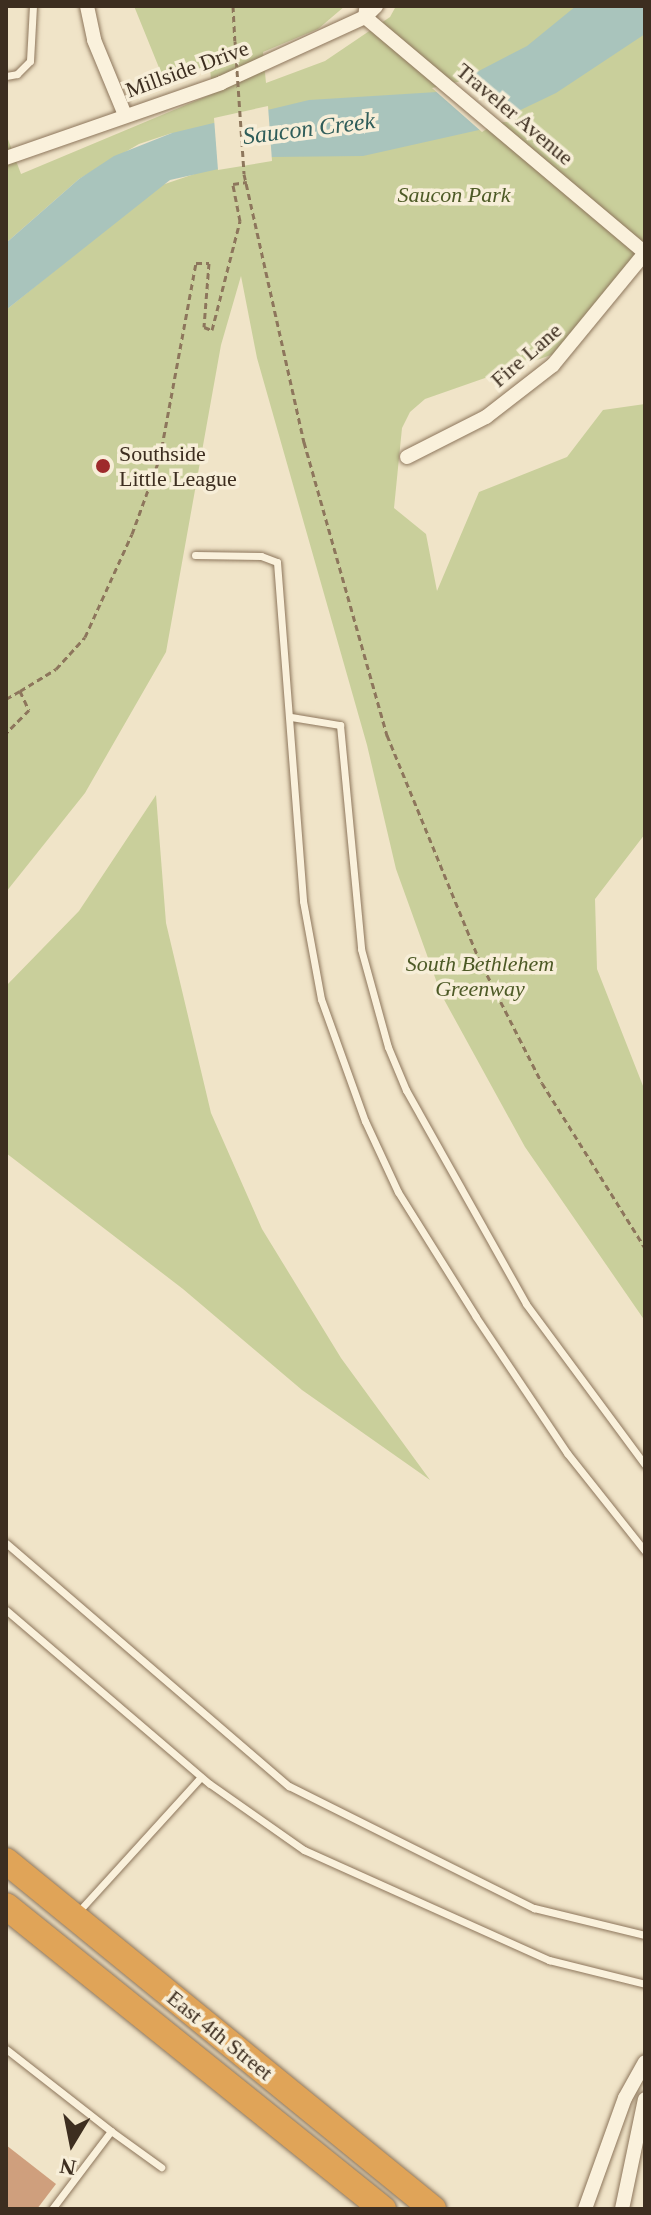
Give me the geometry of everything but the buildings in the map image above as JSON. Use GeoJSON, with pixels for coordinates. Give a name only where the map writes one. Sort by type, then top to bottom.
{"type":"FeatureCollection","features":[{"type":"Feature","properties":{"kind":"highway","name":"East 4th Street"},"geometry":{"type":"LineString","coordinates":[[6,1861],[433,2209]]}},
{"type":"Feature","properties":{"kind":"highway","name":"East 4th Street"},"geometry":{"type":"LineString","coordinates":[[6,1906],[383,2209]]}},
{"type":"Feature","properties":{"kind":"street"},"geometry":{"type":"LineString","coordinates":[[87,6],[94,40],[125,115]]}},
{"type":"Feature","properties":{"kind":"street","name":"Millside Drive"},"geometry":{"type":"LineString","coordinates":[[6,158],[221,83],[376,6]]}},
{"type":"Feature","properties":{"kind":"street","name":"Traveler Avenue"},"geometry":{"type":"LineString","coordinates":[[366,11],[445,84],[645,253]]}},
{"type":"Feature","properties":{"kind":"street","name":"Fire Lane"},"geometry":{"type":"LineString","coordinates":[[407,457],[486,417],[553,365],[645,253]]}},
{"type":"Feature","properties":{"kind":"street"},"geometry":{"type":"LineString","coordinates":[[643,2068],[645,2090]]}},
{"type":"Feature","properties":{"kind":"street"},"geometry":{"type":"LineString","coordinates":[[583,2206],[625,2098],[643,2068]]}},
{"type":"Feature","properties":{"kind":"street"},"geometry":{"type":"LineString","coordinates":[[622,2209],[645,2099]]}},
{"type":"Feature","properties":{"kind":"lane"},"geometry":{"type":"LineString","coordinates":[[6,76],[17,74],[30,61],[33,6]]}},
{"type":"Feature","properties":{"kind":"lane"},"geometry":{"type":"LineString","coordinates":[[195,555],[261,556],[277,562],[311,946],[336,1046],[365,1121],[398,1192],[476,1317],[567,1453],[645,1551]]}},
{"type":"Feature","properties":{"kind":"lane"},"geometry":{"type":"LineString","coordinates":[[291,717],[340,725],[361,949],[388,1047],[406,1090],[526,1304],[645,1465]]}},
{"type":"Feature","properties":{"kind":"lane"},"geometry":{"type":"LineString","coordinates":[[6,1543],[289,1786],[534,1908],[645,1935]]}},
{"type":"Feature","properties":{"kind":"lane"},"geometry":{"type":"LineString","coordinates":[[6,1610],[201,1777],[304,1850],[549,1960],[645,1984]]}},
{"type":"Feature","properties":{"kind":"lane"},"geometry":{"type":"LineString","coordinates":[[74,1917],[201,1777]]}},
{"type":"Feature","properties":{"kind":"lane"},"geometry":{"type":"LineString","coordinates":[[6,2049],[161,2167]]}},
{"type":"Feature","properties":{"kind":"lane"},"geometry":{"type":"LineString","coordinates":[[52,2209],[111,2131]]}},
{"type":"Feature","properties":{"kind":"path"},"geometry":{"type":"LineString","coordinates":[[233,6],[244,174],[304,442],[387,735],[485,971],[542,1083],[645,1248]]}},
{"type":"Feature","properties":{"kind":"path"},"geometry":{"type":"LineString","coordinates":[[6,699],[56,669],[85,637],[132,534],[160,457],[196,263],[209,263],[204,327],[212,330],[240,221],[233,184],[247,182]]}},
{"type":"Feature","properties":{"kind":"path"},"geometry":{"type":"LineString","coordinates":[[6,733],[29,710],[20,691]]}},
{"type":"Feature","properties":{"kind":"green space"},"geometry":{"type":"Polygon","coordinates":[[[134,6],[345,6],[318,29],[263,52],[266,83],[325,61],[390,17],[396,6],[645,6],[645,246],[554,354],[425,399],[410,412],[402,428],[394,508],[426,534],[437,591],[479,492],[567,457],[603,410],[645,404],[645,834],[595,899],[597,969],[645,1091],[645,1321],[525,1147],[441,994],[396,869],[367,745],[257,358],[241,276],[221,345],[166,652],[85,793],[6,892],[6,310],[159,186],[218,166],[172,133],[139,144],[79,179],[6,243],[6,134],[21,174],[212,94],[210,67],[164,80],[134,6]]]}},
{"type":"Feature","properties":{"kind":"green space"},"geometry":{"type":"Polygon","coordinates":[[[156,795],[166,923],[211,1113],[262,1229],[341,1358],[430,1480],[302,1390],[183,1289],[6,1153],[6,986],[79,911],[156,795]]]}},
{"type":"Feature","properties":{"kind":"water","name":"Saucon Creek"},"geometry":{"type":"Polygon","coordinates":[[[576,6],[645,6],[645,34],[556,93],[479,130],[363,156],[272,157],[170,180],[6,310],[6,243],[79,179],[114,156],[172,133],[309,100],[437,92],[470,83],[471,75],[527,46],[576,6]]]}},
{"type":"Feature","properties":{"kind":"pier"},"geometry":{"type":"Polygon","coordinates":[[[466,80],[515,121],[496,123],[482,132],[432,88],[466,80]]]}},
{"type":"Feature","properties":{"kind":"pier"},"geometry":{"type":"Polygon","coordinates":[[[268,106],[272,161],[218,170],[214,118],[268,106]]]}},
{"type":"Feature","properties":{"kind":"place","name":"Southside Little League"},"geometry":{"type":"Point","coordinates":[103,466]}},
{"type":"Feature","properties":{"kind":"park label","name":"Saucon Park"},"geometry":{"type":"Point","coordinates":[454,195]}},
{"type":"Feature","properties":{"kind":"park label","name":"South Bethlehem Greenway"},"geometry":{"type":"Point","coordinates":[480,976]}}]}
